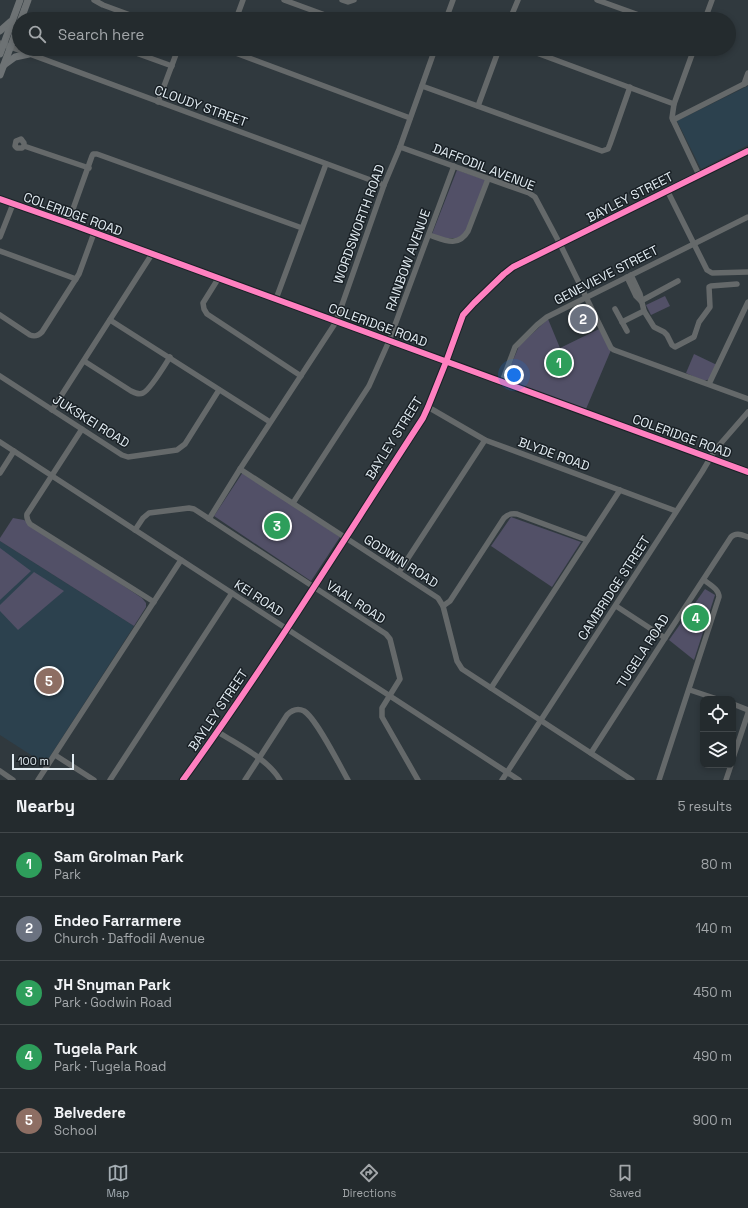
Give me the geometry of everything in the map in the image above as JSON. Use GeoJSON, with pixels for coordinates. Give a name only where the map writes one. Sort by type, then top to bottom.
{"type":"FeatureCollection","features":[{"type":"Feature","properties":{"kind":"main road"},"geometry":{"type":"LineString","coordinates":[[18,12],[20,0]]}},
{"type":"Feature","properties":{"kind":"main road"},"geometry":{"type":"LineString","coordinates":[[24,12],[28,0]]}},
{"type":"Feature","properties":{"kind":"main road"},"geometry":{"type":"LineString","coordinates":[[0,31],[12,24]]}},
{"type":"Feature","properties":{"kind":"main road"},"geometry":{"type":"LineString","coordinates":[[0,54],[12,30]]}},
{"type":"Feature","properties":{"kind":"main road"},"geometry":{"type":"LineString","coordinates":[[0,75],[3,66],[4,45]]}},
{"type":"Feature","properties":{"kind":"main road"},"geometry":{"type":"LineString","coordinates":[[3,66],[18,56]]}},
{"type":"Feature","properties":{"kind":"street"},"geometry":{"type":"LineString","coordinates":[[94,0],[122,12]]}},
{"type":"Feature","properties":{"kind":"street"},"geometry":{"type":"LineString","coordinates":[[239,12],[243,0]]}},
{"type":"Feature","properties":{"kind":"street"},"geometry":{"type":"LineString","coordinates":[[284,0],[317,12]]}},
{"type":"Feature","properties":{"kind":"street"},"geometry":{"type":"LineString","coordinates":[[342,0],[348,2],[354,0]]}},
{"type":"Feature","properties":{"kind":"street"},"geometry":{"type":"LineString","coordinates":[[449,12],[453,0]]}},
{"type":"Feature","properties":{"kind":"street"},"geometry":{"type":"LineString","coordinates":[[513,12],[518,0]]}},
{"type":"Feature","properties":{"kind":"street"},"geometry":{"type":"LineString","coordinates":[[597,0],[630,12]]}},
{"type":"Feature","properties":{"kind":"street"},"geometry":{"type":"LineString","coordinates":[[708,12],[712,0]]}},
{"type":"Feature","properties":{"kind":"street","name":"CLOUDY STREET"},"geometry":{"type":"LineString","coordinates":[[38,56],[158,102],[384,185]]}},
{"type":"Feature","properties":{"kind":"street"},"geometry":{"type":"LineString","coordinates":[[144,56],[172,66]]}},
{"type":"Feature","properties":{"kind":"street"},"geometry":{"type":"LineString","coordinates":[[158,102],[176,56]]}},
{"type":"Feature","properties":{"kind":"street"},"geometry":{"type":"LineString","coordinates":[[244,56],[410,118]]}},
{"type":"Feature","properties":{"kind":"street","name":"WORDSWORTH ROAD"},"geometry":{"type":"LineString","coordinates":[[209,519],[270,422],[336,322],[384,185],[400,147],[433,56]]}},
{"type":"Feature","properties":{"kind":"street"},"geometry":{"type":"LineString","coordinates":[[478,106],[496,56]]}},
{"type":"Feature","properties":{"kind":"street"},"geometry":{"type":"LineString","coordinates":[[545,56],[674,104]]}},
{"type":"Feature","properties":{"kind":"street"},"geometry":{"type":"LineString","coordinates":[[691,56],[674,104],[672,114],[673,120],[699,175]]}},
{"type":"Feature","properties":{"kind":"street"},"geometry":{"type":"LineString","coordinates":[[673,120],[746,83],[748,73]]}},
{"type":"Feature","properties":{"kind":"street"},"geometry":{"type":"LineString","coordinates":[[422,86],[602,151],[608,149],[630,87]]}},
{"type":"Feature","properties":{"kind":"street"},"geometry":{"type":"LineString","coordinates":[[24,146],[89,168]]}},
{"type":"Feature","properties":{"kind":"street","name":"DAFFODIL AVENUE"},"geometry":{"type":"LineString","coordinates":[[400,147],[529,193],[534,197],[560,244],[585,298],[611,348],[748,399]]}},
{"type":"Feature","properties":{"kind":"street","name":"BAYLEY STREET"},"geometry":{"type":"LineString","coordinates":[[183,780],[218,732],[423,418],[466,311],[508,270],[748,151]]}},
{"type":"Feature","properties":{"kind":"street"},"geometry":{"type":"LineString","coordinates":[[68,223],[94,154],[102,155],[302,228]]}},
{"type":"Feature","properties":{"kind":"street"},"geometry":{"type":"LineString","coordinates":[[276,299],[326,164]]}},
{"type":"Feature","properties":{"kind":"street","name":"RAINBOW AVENUE"},"geometry":{"type":"LineString","coordinates":[[293,503],[365,392],[389,341],[454,166]]}},
{"type":"Feature","properties":{"kind":"street"},"geometry":{"type":"LineString","coordinates":[[429,235],[451,242],[457,241],[463,237],[468,231],[488,179]]}},
{"type":"Feature","properties":{"kind":"street"},"geometry":{"type":"LineString","coordinates":[[667,190],[707,270],[712,273],[748,272]]}},
{"type":"Feature","properties":{"kind":"street","name":"COLERIDGE ROAD"},"geometry":{"type":"LineString","coordinates":[[0,199],[748,472]]}},
{"type":"Feature","properties":{"kind":"street"},"geometry":{"type":"LineString","coordinates":[[0,237],[13,204]]}},
{"type":"Feature","properties":{"kind":"street","name":"GENEVIEVE STREET"},"geometry":{"type":"LineString","coordinates":[[502,382],[515,347],[547,317],[748,217]]}},
{"type":"Feature","properties":{"kind":"street"},"geometry":{"type":"LineString","coordinates":[[0,315],[30,335],[40,335],[76,279],[94,233]]}},
{"type":"Feature","properties":{"kind":"street"},"geometry":{"type":"LineString","coordinates":[[0,251],[76,279]]}},
{"type":"Feature","properties":{"kind":"street"},"geometry":{"type":"LineString","coordinates":[[52,410],[152,254]]}},
{"type":"Feature","properties":{"kind":"street"},"geometry":{"type":"LineString","coordinates":[[629,276],[640,294],[644,311],[654,327],[667,335],[672,346],[677,346],[694,337],[699,322],[710,308],[708,287],[737,284]]}},
{"type":"Feature","properties":{"kind":"street"},"geometry":{"type":"LineString","coordinates":[[218,279],[203,303],[207,314],[301,376]]}},
{"type":"Feature","properties":{"kind":"street"},"geometry":{"type":"LineString","coordinates":[[641,301],[678,281]]}},
{"type":"Feature","properties":{"kind":"street"},"geometry":{"type":"LineString","coordinates":[[709,384],[748,302]]}},
{"type":"Feature","properties":{"kind":"street"},"geometry":{"type":"LineString","coordinates":[[615,309],[627,331]]}},
{"type":"Feature","properties":{"kind":"street"},"geometry":{"type":"LineString","coordinates":[[622,322],[644,311]]}},
{"type":"Feature","properties":{"kind":"street"},"geometry":{"type":"LineString","coordinates":[[110,320],[270,422]]}},
{"type":"Feature","properties":{"kind":"street"},"geometry":{"type":"LineString","coordinates":[[84,361],[136,394],[140,394],[147,391],[170,357]]}},
{"type":"Feature","properties":{"kind":"street","name":"JUKSKEI ROAD"},"geometry":{"type":"LineString","coordinates":[[0,376],[125,456],[131,457],[177,450],[185,444],[219,390]]}},
{"type":"Feature","properties":{"kind":"street","name":"BLYDE ROAD"},"geometry":{"type":"LineString","coordinates":[[428,407],[485,440],[676,511]]}},
{"type":"Feature","properties":{"kind":"street","name":"CAMBRIDGE STREET"},"geometry":{"type":"LineString","coordinates":[[502,780],[616,606],[715,450],[748,412]]}},
{"type":"Feature","properties":{"kind":"street"},"geometry":{"type":"LineString","coordinates":[[82,429],[26,517],[30,524],[154,602]]}},
{"type":"Feature","properties":{"kind":"street"},"geometry":{"type":"LineString","coordinates":[[399,572],[485,440]]}},
{"type":"Feature","properties":{"kind":"street","name":"KEI ROAD"},"geometry":{"type":"LineString","coordinates":[[0,442],[519,780]]}},
{"type":"Feature","properties":{"kind":"street","name":"KEI ROAD"},"geometry":{"type":"LineString","coordinates":[[0,445],[14,452]]}},
{"type":"Feature","properties":{"kind":"street"},"geometry":{"type":"LineString","coordinates":[[0,473],[14,452]]}},
{"type":"Feature","properties":{"kind":"street","name":"GODWIN ROAD"},"geometry":{"type":"LineString","coordinates":[[240,469],[438,598],[443,606],[459,665],[462,669],[632,780]]}},
{"type":"Feature","properties":{"kind":"street"},"geometry":{"type":"LineString","coordinates":[[491,688],[620,490]]}},
{"type":"Feature","properties":{"kind":"street","name":"VAAL ROAD"},"geometry":{"type":"LineString","coordinates":[[135,530],[148,513],[189,508],[194,509],[385,633],[389,637],[396,658],[400,679],[382,708],[383,720],[418,780]]}},
{"type":"Feature","properties":{"kind":"street"},"geometry":{"type":"LineString","coordinates":[[443,606],[450,601],[504,518],[509,514],[517,514],[588,540]]}},
{"type":"Feature","properties":{"kind":"street","name":"TUGELA ROAD"},"geometry":{"type":"LineString","coordinates":[[591,753],[733,535],[741,534],[748,537]]}},
{"type":"Feature","properties":{"kind":"street"},"geometry":{"type":"LineString","coordinates":[[38,780],[181,560]]}},
{"type":"Feature","properties":{"kind":"street"},"geometry":{"type":"LineString","coordinates":[[660,780],[720,597],[717,590],[704,580]]}},
{"type":"Feature","properties":{"kind":"street"},"geometry":{"type":"LineString","coordinates":[[110,780],[232,593]]}},
{"type":"Feature","properties":{"kind":"street"},"geometry":{"type":"LineString","coordinates":[[616,606],[665,638]]}},
{"type":"Feature","properties":{"kind":"street"},"geometry":{"type":"LineString","coordinates":[[690,690],[708,696]]}},
{"type":"Feature","properties":{"kind":"street"},"geometry":{"type":"LineString","coordinates":[[736,705],[748,710]]}},
{"type":"Feature","properties":{"kind":"street"},"geometry":{"type":"LineString","coordinates":[[245,780],[289,712],[296,709],[303,710],[312,719],[348,780]]}},
{"type":"Feature","properties":{"kind":"street"},"geometry":{"type":"LineString","coordinates":[[736,749],[748,713]]}},
{"type":"Feature","properties":{"kind":"street"},"geometry":{"type":"LineString","coordinates":[[218,732],[259,758],[273,769],[280,780]]}},
{"type":"Feature","properties":{"kind":"street"},"geometry":{"type":"LineString","coordinates":[[55,755],[94,780]]}},
{"type":"Feature","properties":{"kind":"street"},"geometry":{"type":"LineString","coordinates":[[726,780],[730,768]]}},
{"type":"Feature","properties":{"kind":"street"},"geometry":{"type":"LineString","coordinates":[[0,771],[13,780]]}},
{"type":"Feature","properties":{"kind":"shaded area"},"geometry":{"type":"Polygon","coordinates":[[[748,86],[748,145],[701,169],[677,121],[748,86]]]}},
{"type":"Feature","properties":{"kind":"shaded area"},"geometry":{"type":"Polygon","coordinates":[[[457,170],[486,180],[468,230],[459,238],[444,238],[432,234],[457,170]]]}},
{"type":"Feature","properties":{"kind":"shaded area"},"geometry":{"type":"Polygon","coordinates":[[[665,296],[670,306],[651,315],[646,305],[665,296]]]}},
{"type":"Feature","properties":{"kind":"shaded area"},"geometry":{"type":"Polygon","coordinates":[[[548,319],[560,348],[599,329],[611,350],[586,409],[509,381],[506,377],[519,346],[548,319]]]}},
{"type":"Feature","properties":{"kind":"shaded area"},"geometry":{"type":"Polygon","coordinates":[[[694,354],[717,365],[711,379],[703,381],[686,373],[694,354]]]}},
{"type":"Feature","properties":{"kind":"shaded area"},"geometry":{"type":"Polygon","coordinates":[[[243,472],[340,537],[311,581],[214,516],[243,472]]]}},
{"type":"Feature","properties":{"kind":"shaded area"},"geometry":{"type":"Polygon","coordinates":[[[511,517],[581,542],[552,587],[491,546],[511,517]]]}},
{"type":"Feature","properties":{"kind":"shaded area"},"geometry":{"type":"Polygon","coordinates":[[[13,518],[24,520],[142,598],[146,603],[146,607],[134,626],[0,541],[0,538],[13,518]]]}},
{"type":"Feature","properties":{"kind":"shaded area"},"geometry":{"type":"Polygon","coordinates":[[[0,541],[134,626],[45,764],[0,735],[0,541]]]}},
{"type":"Feature","properties":{"kind":"shaded area"},"geometry":{"type":"Polygon","coordinates":[[[0,548],[31,571],[0,600],[0,548]]]}},
{"type":"Feature","properties":{"kind":"shaded area"},"geometry":{"type":"Polygon","coordinates":[[[34,572],[64,591],[18,630],[0,611],[0,605],[34,572]]]}},
{"type":"Feature","properties":{"kind":"shaded area"},"geometry":{"type":"Polygon","coordinates":[[[705,589],[715,595],[694,660],[669,640],[705,589]]]}},
{"type":"Feature","properties":{"kind":"cycle path"},"geometry":{"type":"LineString","coordinates":[[183,780],[275,646],[423,418],[463,315],[513,267],[748,151]]}},
{"type":"Feature","properties":{"kind":"cycle path"},"geometry":{"type":"LineString","coordinates":[[0,199],[748,472]]}},
{"type":"Feature","properties":{"kind":"place","name":"Endeo Farrarmere"},"geometry":{"type":"Point","coordinates":[583,319]}},
{"type":"Feature","properties":{"kind":"place","name":"Sam Grolman Park"},"geometry":{"type":"Point","coordinates":[559,363]}},
{"type":"Feature","properties":{"kind":"place","name":"JH Snyman Park"},"geometry":{"type":"Point","coordinates":[277,526]}},
{"type":"Feature","properties":{"kind":"place","name":"Tugela Park"},"geometry":{"type":"Point","coordinates":[696,618]}},
{"type":"Feature","properties":{"kind":"place","name":"Belvedere"},"geometry":{"type":"Point","coordinates":[49,681]}}]}
